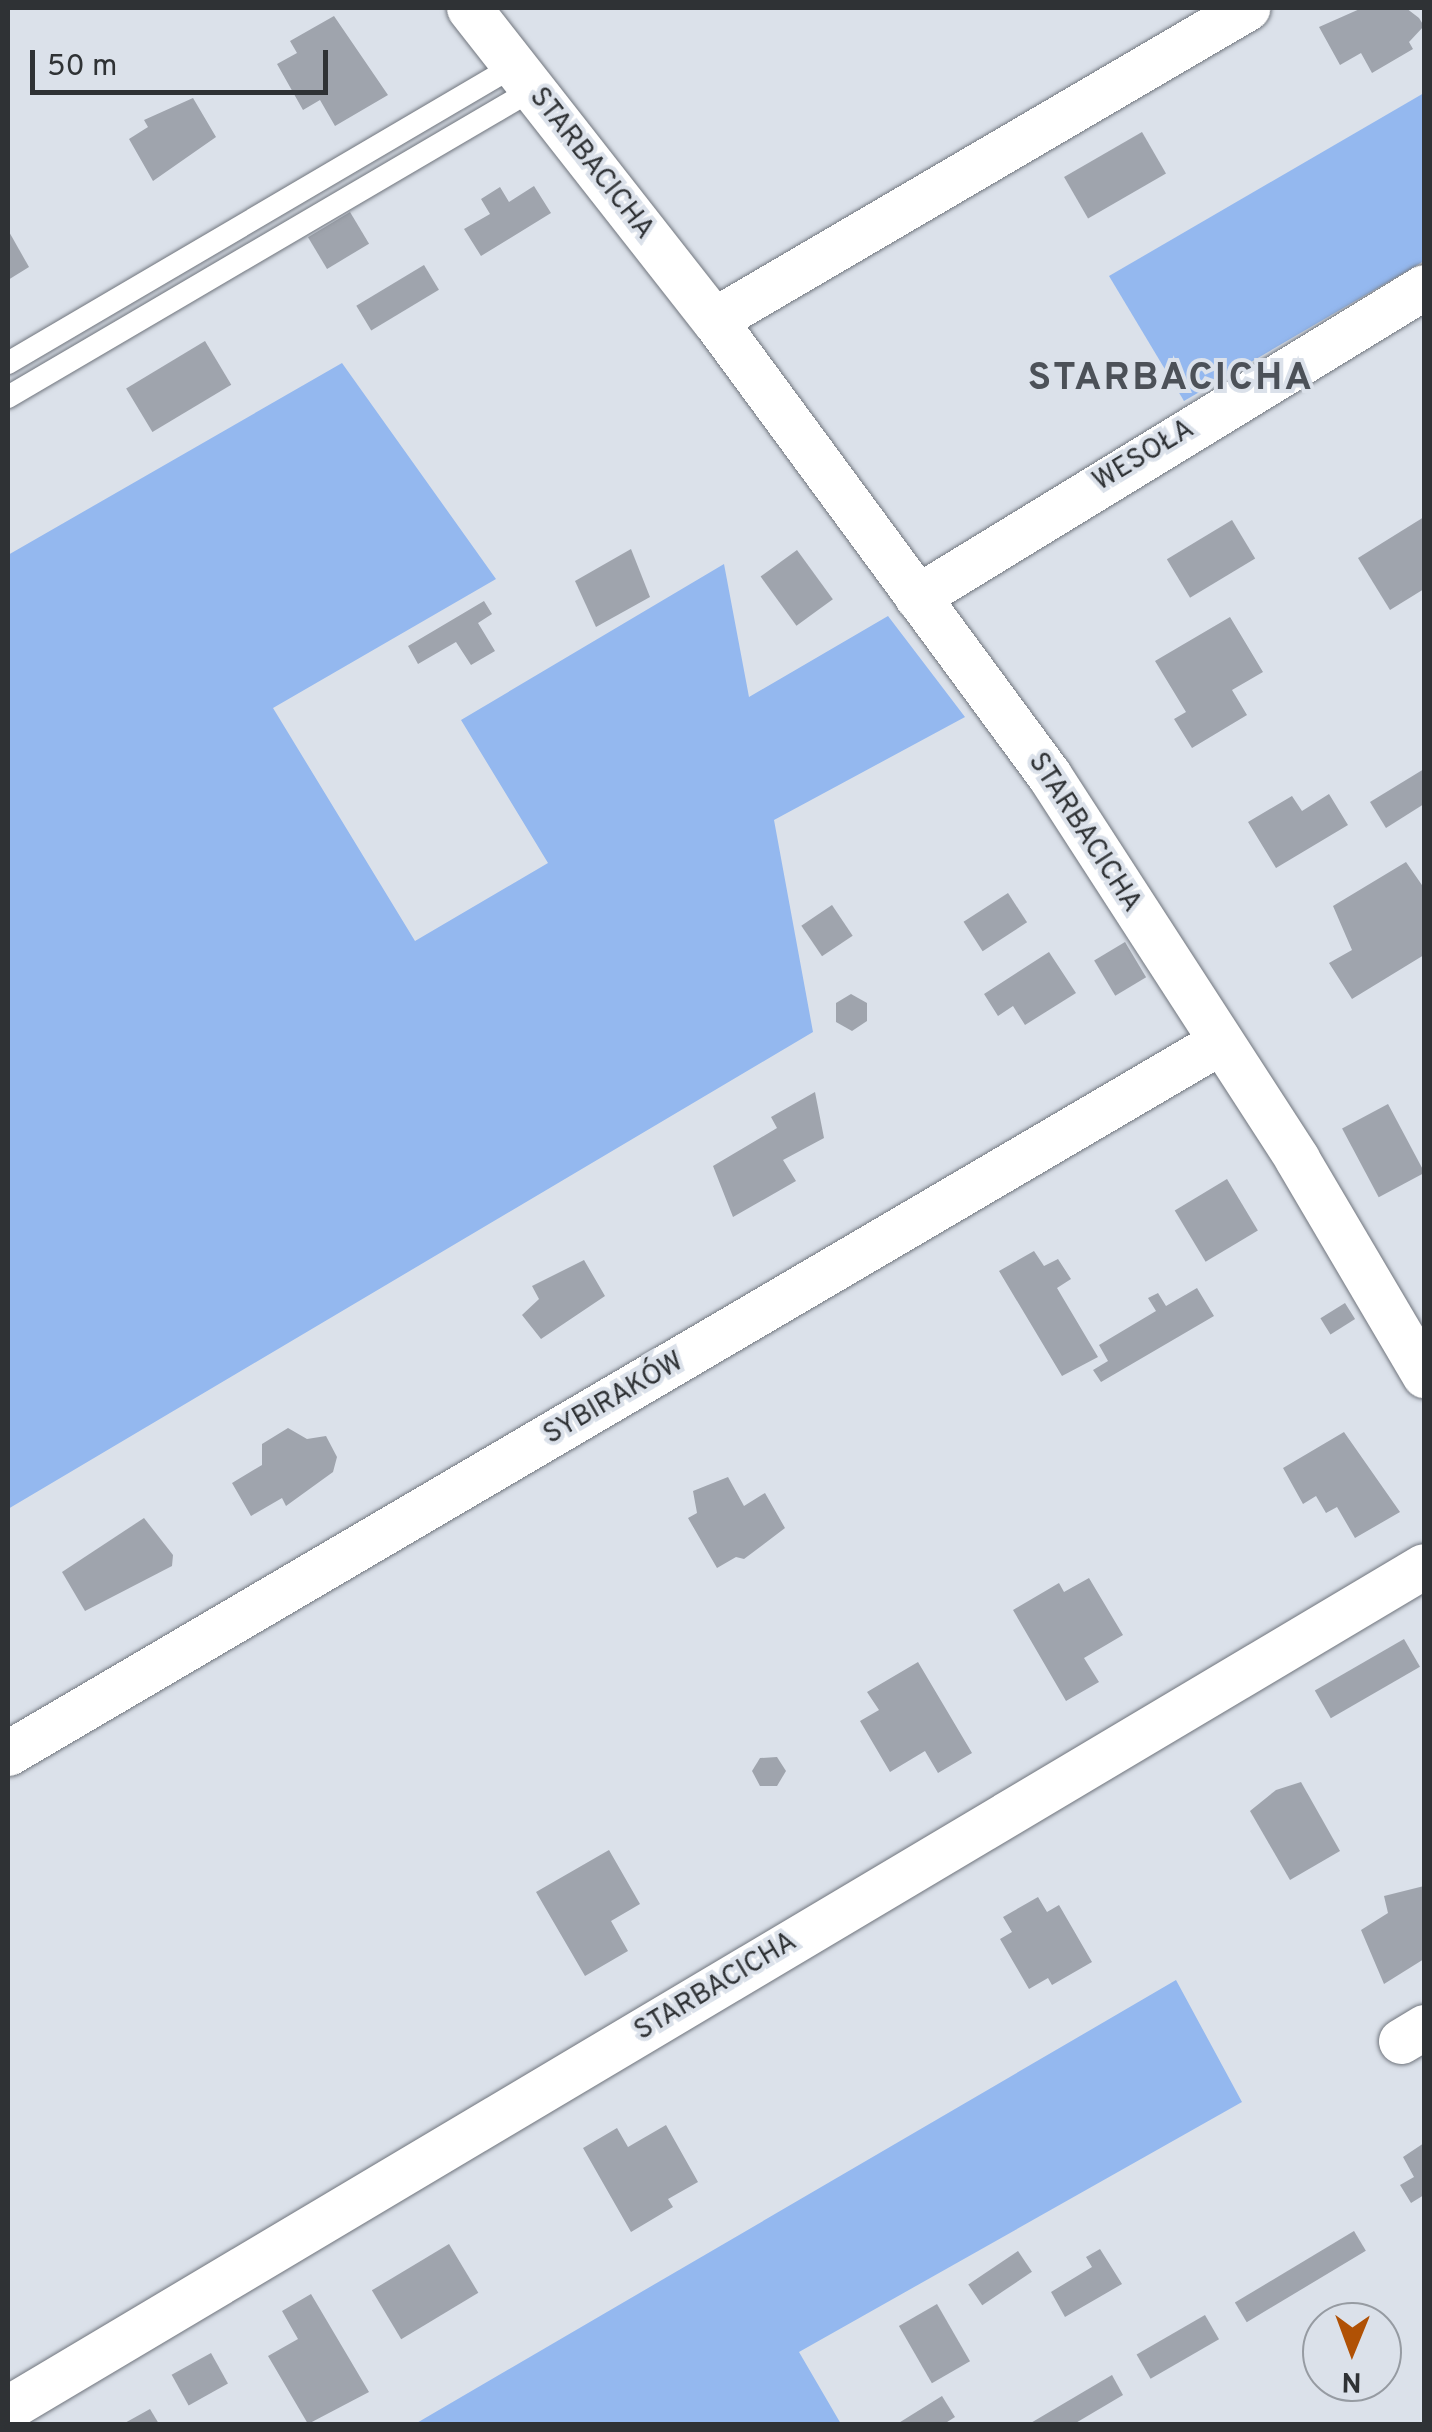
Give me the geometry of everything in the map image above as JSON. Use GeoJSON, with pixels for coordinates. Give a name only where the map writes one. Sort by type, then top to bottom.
{"type":"FeatureCollection","features":[{"type":"Feature","properties":{"kind":"street","name":"STARBACICHA"},"geometry":{"type":"LineString","coordinates":[[469,8],[714,320],[1049,775],[1423,1370]]}},
{"type":"Feature","properties":{"kind":"street"},"geometry":{"type":"LineString","coordinates":[[714,320],[1247,8]]}},
{"type":"Feature","properties":{"kind":"street","name":"WESOŁA"},"geometry":{"type":"LineString","coordinates":[[917,597],[1424,287]]}},
{"type":"Feature","properties":{"kind":"street","name":"SYBIRAKÓW"},"geometry":{"type":"LineString","coordinates":[[8,1753],[1220,1042]]}},
{"type":"Feature","properties":{"kind":"street","name":"STARBACICHA"},"geometry":{"type":"LineString","coordinates":[[8,2408],[1424,1566]]}},
{"type":"Feature","properties":{"kind":"lane"},"geometry":{"type":"LineString","coordinates":[[8,363],[523,78]]}},
{"type":"Feature","properties":{"kind":"lane"},"geometry":{"type":"LineString","coordinates":[[8,397],[523,78]]}},
{"type":"Feature","properties":{"kind":"shaded area"},"geometry":{"type":"Polygon","coordinates":[[[1424,93],[1424,261],[1184,401],[1109,276],[1424,93]]]}},
{"type":"Feature","properties":{"kind":"shaded area"},"geometry":{"type":"Polygon","coordinates":[[[342,363],[496,579],[273,708],[415,941],[548,863],[461,720],[724,564],[749,697],[888,616],[965,717],[774,820],[813,1032],[8,1509],[8,555],[342,363]]]}},
{"type":"Feature","properties":{"kind":"shaded area"},"geometry":{"type":"Polygon","coordinates":[[[1176,1980],[1242,2102],[799,2352],[841,2424],[415,2424],[1176,1980]]]}},
{"type":"Feature","properties":{"kind":"building"},"geometry":{"type":"Polygon","coordinates":[[[1362,8],[1406,8],[1424,26],[1409,42],[1413,49],[1372,73],[1361,53],[1340,65],[1319,27],[1362,8]]]}},
{"type":"Feature","properties":{"kind":"building"},"geometry":{"type":"Polygon","coordinates":[[[334,16],[388,95],[335,126],[320,100],[303,110],[277,64],[297,53],[290,41],[334,16]]]}},
{"type":"Feature","properties":{"kind":"building"},"geometry":{"type":"Polygon","coordinates":[[[193,98],[216,137],[153,181],[129,139],[148,127],[144,120],[193,98]]]}},
{"type":"Feature","properties":{"kind":"building"},"geometry":{"type":"Polygon","coordinates":[[[1142,132],[1166,174],[1088,219],[1064,177],[1142,132]]]}},
{"type":"Feature","properties":{"kind":"building"},"geometry":{"type":"Polygon","coordinates":[[[534,186],[551,213],[481,256],[464,229],[490,214],[481,199],[500,187],[509,202],[534,186]]]}},
{"type":"Feature","properties":{"kind":"building"},"geometry":{"type":"Polygon","coordinates":[[[350,212],[369,244],[327,269],[308,237],[350,212]]]}},
{"type":"Feature","properties":{"kind":"building"},"geometry":{"type":"Polygon","coordinates":[[[8,230],[29,267],[8,280],[8,230]]]}},
{"type":"Feature","properties":{"kind":"building"},"geometry":{"type":"Polygon","coordinates":[[[424,265],[439,290],[371,331],[356,306],[424,265]]]}},
{"type":"Feature","properties":{"kind":"building"},"geometry":{"type":"Polygon","coordinates":[[[205,341],[231,385],[152,432],[126,388],[205,341]]]}},
{"type":"Feature","properties":{"kind":"building"},"geometry":{"type":"Polygon","coordinates":[[[1424,517],[1424,589],[1390,610],[1358,558],[1424,517]]]}},
{"type":"Feature","properties":{"kind":"building"},"geometry":{"type":"Polygon","coordinates":[[[1232,520],[1255,559],[1190,598],[1167,559],[1232,520]]]}},
{"type":"Feature","properties":{"kind":"building"},"geometry":{"type":"Polygon","coordinates":[[[631,549],[650,597],[596,627],[575,581],[631,549]]]}},
{"type":"Feature","properties":{"kind":"building"},"geometry":{"type":"Polygon","coordinates":[[[797,550],[833,599],[796,626],[761,576],[797,550]]]}},
{"type":"Feature","properties":{"kind":"building"},"geometry":{"type":"Polygon","coordinates":[[[484,601],[492,614],[478,623],[495,651],[471,665],[456,642],[418,664],[408,646],[484,601]]]}},
{"type":"Feature","properties":{"kind":"building"},"geometry":{"type":"Polygon","coordinates":[[[1230,617],[1263,672],[1232,690],[1247,715],[1192,748],[1174,719],[1186,712],[1155,661],[1230,617]]]}},
{"type":"Feature","properties":{"kind":"building"},"geometry":{"type":"Polygon","coordinates":[[[1424,769],[1424,804],[1386,828],[1370,802],[1424,769]]]}},
{"type":"Feature","properties":{"kind":"building"},"geometry":{"type":"Polygon","coordinates":[[[1329,794],[1348,825],[1276,868],[1248,822],[1292,796],[1302,811],[1329,794]]]}},
{"type":"Feature","properties":{"kind":"building"},"geometry":{"type":"Polygon","coordinates":[[[1406,862],[1424,888],[1424,955],[1352,999],[1329,963],[1352,950],[1333,906],[1406,862]]]}},
{"type":"Feature","properties":{"kind":"building"},"geometry":{"type":"Polygon","coordinates":[[[1008,893],[1027,922],[983,951],[964,922],[1008,893]]]}},
{"type":"Feature","properties":{"kind":"building"},"geometry":{"type":"Polygon","coordinates":[[[832,905],[853,936],[822,956],[801,926],[832,905]]]}},
{"type":"Feature","properties":{"kind":"building"},"geometry":{"type":"Polygon","coordinates":[[[1125,942],[1146,977],[1115,996],[1094,961],[1125,942]]]}},
{"type":"Feature","properties":{"kind":"building"},"geometry":{"type":"Polygon","coordinates":[[[1049,952],[1076,993],[1025,1025],[1013,1006],[998,1016],[984,994],[1049,952]]]}},
{"type":"Feature","properties":{"kind":"building"},"geometry":{"type":"Polygon","coordinates":[[[851,994],[867,1003],[867,1021],[852,1031],[836,1022],[836,1003],[851,994]]]}},
{"type":"Feature","properties":{"kind":"building"},"geometry":{"type":"Polygon","coordinates":[[[815,1092],[824,1138],[783,1160],[796,1181],[733,1217],[713,1166],[777,1128],[771,1117],[815,1092]]]}},
{"type":"Feature","properties":{"kind":"building"},"geometry":{"type":"Polygon","coordinates":[[[1388,1104],[1424,1173],[1379,1197],[1342,1128],[1388,1104]]]}},
{"type":"Feature","properties":{"kind":"building"},"geometry":{"type":"Polygon","coordinates":[[[1227,1179],[1258,1230],[1206,1262],[1175,1210],[1227,1179]]]}},
{"type":"Feature","properties":{"kind":"building"},"geometry":{"type":"Polygon","coordinates":[[[1034,1251],[1044,1266],[1058,1259],[1071,1279],[1057,1288],[1098,1357],[1062,1376],[999,1271],[1034,1251]]]}},
{"type":"Feature","properties":{"kind":"building"},"geometry":{"type":"Polygon","coordinates":[[[584,1260],[605,1296],[541,1339],[522,1315],[539,1299],[532,1286],[584,1260]]]}},
{"type":"Feature","properties":{"kind":"building"},"geometry":{"type":"Polygon","coordinates":[[[1197,1288],[1214,1316],[1101,1382],[1093,1370],[1108,1361],[1099,1345],[1156,1311],[1148,1298],[1158,1293],[1166,1306],[1197,1288]]]}},
{"type":"Feature","properties":{"kind":"building"},"geometry":{"type":"Polygon","coordinates":[[[1345,1303],[1355,1319],[1330,1334],[1320,1318],[1345,1303]]]}},
{"type":"Feature","properties":{"kind":"building"},"geometry":{"type":"Polygon","coordinates":[[[288,1428],[307,1439],[326,1436],[337,1457],[333,1472],[286,1506],[282,1498],[251,1516],[232,1483],[262,1465],[262,1444],[288,1428]]]}},
{"type":"Feature","properties":{"kind":"building"},"geometry":{"type":"Polygon","coordinates":[[[1344,1432],[1400,1512],[1355,1538],[1337,1507],[1326,1513],[1316,1496],[1303,1504],[1283,1468],[1344,1432]]]}},
{"type":"Feature","properties":{"kind":"building"},"geometry":{"type":"Polygon","coordinates":[[[728,1477],[744,1506],[765,1493],[785,1528],[744,1559],[736,1557],[717,1568],[688,1518],[697,1513],[693,1491],[728,1477]]]}},
{"type":"Feature","properties":{"kind":"building"},"geometry":{"type":"Polygon","coordinates":[[[144,1518],[173,1555],[172,1566],[85,1611],[62,1572],[144,1518]]]}},
{"type":"Feature","properties":{"kind":"building"},"geometry":{"type":"Polygon","coordinates":[[[1089,1578],[1123,1635],[1084,1658],[1099,1682],[1066,1701],[1013,1610],[1059,1583],[1064,1592],[1089,1578]]]}},
{"type":"Feature","properties":{"kind":"building"},"geometry":{"type":"Polygon","coordinates":[[[1404,1639],[1420,1667],[1331,1718],[1315,1690],[1404,1639]]]}},
{"type":"Feature","properties":{"kind":"building"},"geometry":{"type":"Polygon","coordinates":[[[918,1662],[972,1753],[938,1773],[925,1751],[890,1772],[860,1721],[879,1710],[867,1692],[918,1662]]]}},
{"type":"Feature","properties":{"kind":"building"},"geometry":{"type":"Polygon","coordinates":[[[777,1757],[786,1771],[777,1786],[760,1786],[752,1771],[760,1758],[777,1757]]]}},
{"type":"Feature","properties":{"kind":"building"},"geometry":{"type":"Polygon","coordinates":[[[1301,1782],[1340,1851],[1290,1880],[1250,1811],[1276,1790],[1301,1782]]]}},
{"type":"Feature","properties":{"kind":"building"},"geometry":{"type":"Polygon","coordinates":[[[609,1850],[640,1904],[611,1921],[628,1951],[585,1976],[536,1892],[609,1850]]]}},
{"type":"Feature","properties":{"kind":"building"},"geometry":{"type":"Polygon","coordinates":[[[1424,1886],[1424,1959],[1384,1984],[1361,1930],[1388,1913],[1384,1896],[1424,1886]]]}},
{"type":"Feature","properties":{"kind":"building"},"geometry":{"type":"Polygon","coordinates":[[[1038,1897],[1047,1912],[1059,1905],[1092,1962],[1052,1985],[1048,1978],[1029,1989],[1000,1939],[1012,1932],[1003,1917],[1038,1897]]]}},
{"type":"Feature","properties":{"kind":"building"},"geometry":{"type":"Polygon","coordinates":[[[666,2125],[698,2182],[668,2199],[673,2207],[631,2232],[583,2148],[617,2128],[628,2147],[666,2125]]]}},
{"type":"Feature","properties":{"kind":"building"},"geometry":{"type":"Polygon","coordinates":[[[1424,2143],[1424,2195],[1411,2203],[1400,2185],[1414,2177],[1403,2157],[1424,2143]]]}},
{"type":"Feature","properties":{"kind":"building"},"geometry":{"type":"Polygon","coordinates":[[[1354,2231],[1366,2251],[1247,2322],[1235,2303],[1354,2231]]]}},
{"type":"Feature","properties":{"kind":"building"},"geometry":{"type":"Polygon","coordinates":[[[449,2244],[478,2293],[401,2339],[372,2290],[449,2244]]]}},
{"type":"Feature","properties":{"kind":"building"},"geometry":{"type":"Polygon","coordinates":[[[1100,2249],[1122,2284],[1065,2317],[1051,2292],[1092,2267],[1086,2257],[1100,2249]]]}},
{"type":"Feature","properties":{"kind":"building"},"geometry":{"type":"Polygon","coordinates":[[[1018,2251],[1032,2272],[982,2305],[968,2285],[1018,2251]]]}},
{"type":"Feature","properties":{"kind":"building"},"geometry":{"type":"Polygon","coordinates":[[[311,2294],[369,2392],[308,2424],[268,2356],[298,2339],[282,2311],[311,2294]]]}},
{"type":"Feature","properties":{"kind":"building"},"geometry":{"type":"Polygon","coordinates":[[[937,2304],[970,2361],[932,2383],[899,2326],[937,2304]]]}},
{"type":"Feature","properties":{"kind":"building"},"geometry":{"type":"Polygon","coordinates":[[[1205,2315],[1219,2339],[1151,2379],[1137,2354],[1205,2315]]]}},
{"type":"Feature","properties":{"kind":"building"},"geometry":{"type":"Polygon","coordinates":[[[211,2353],[228,2384],[189,2405],[172,2375],[211,2353]]]}},
{"type":"Feature","properties":{"kind":"building"},"geometry":{"type":"Polygon","coordinates":[[[1112,2375],[1123,2395],[1074,2424],[1029,2424],[1112,2375]]]}},
{"type":"Feature","properties":{"kind":"building"},"geometry":{"type":"Polygon","coordinates":[[[942,2396],[955,2417],[944,2424],[897,2424],[942,2396]]]}},
{"type":"Feature","properties":{"kind":"building"},"geometry":{"type":"Polygon","coordinates":[[[150,2409],[159,2424],[123,2424],[150,2409]]]}},
{"type":"Feature","properties":{"kind":"district","name":"STARBACICHA"},"geometry":{"type":"Point","coordinates":[1171,380]}}]}
